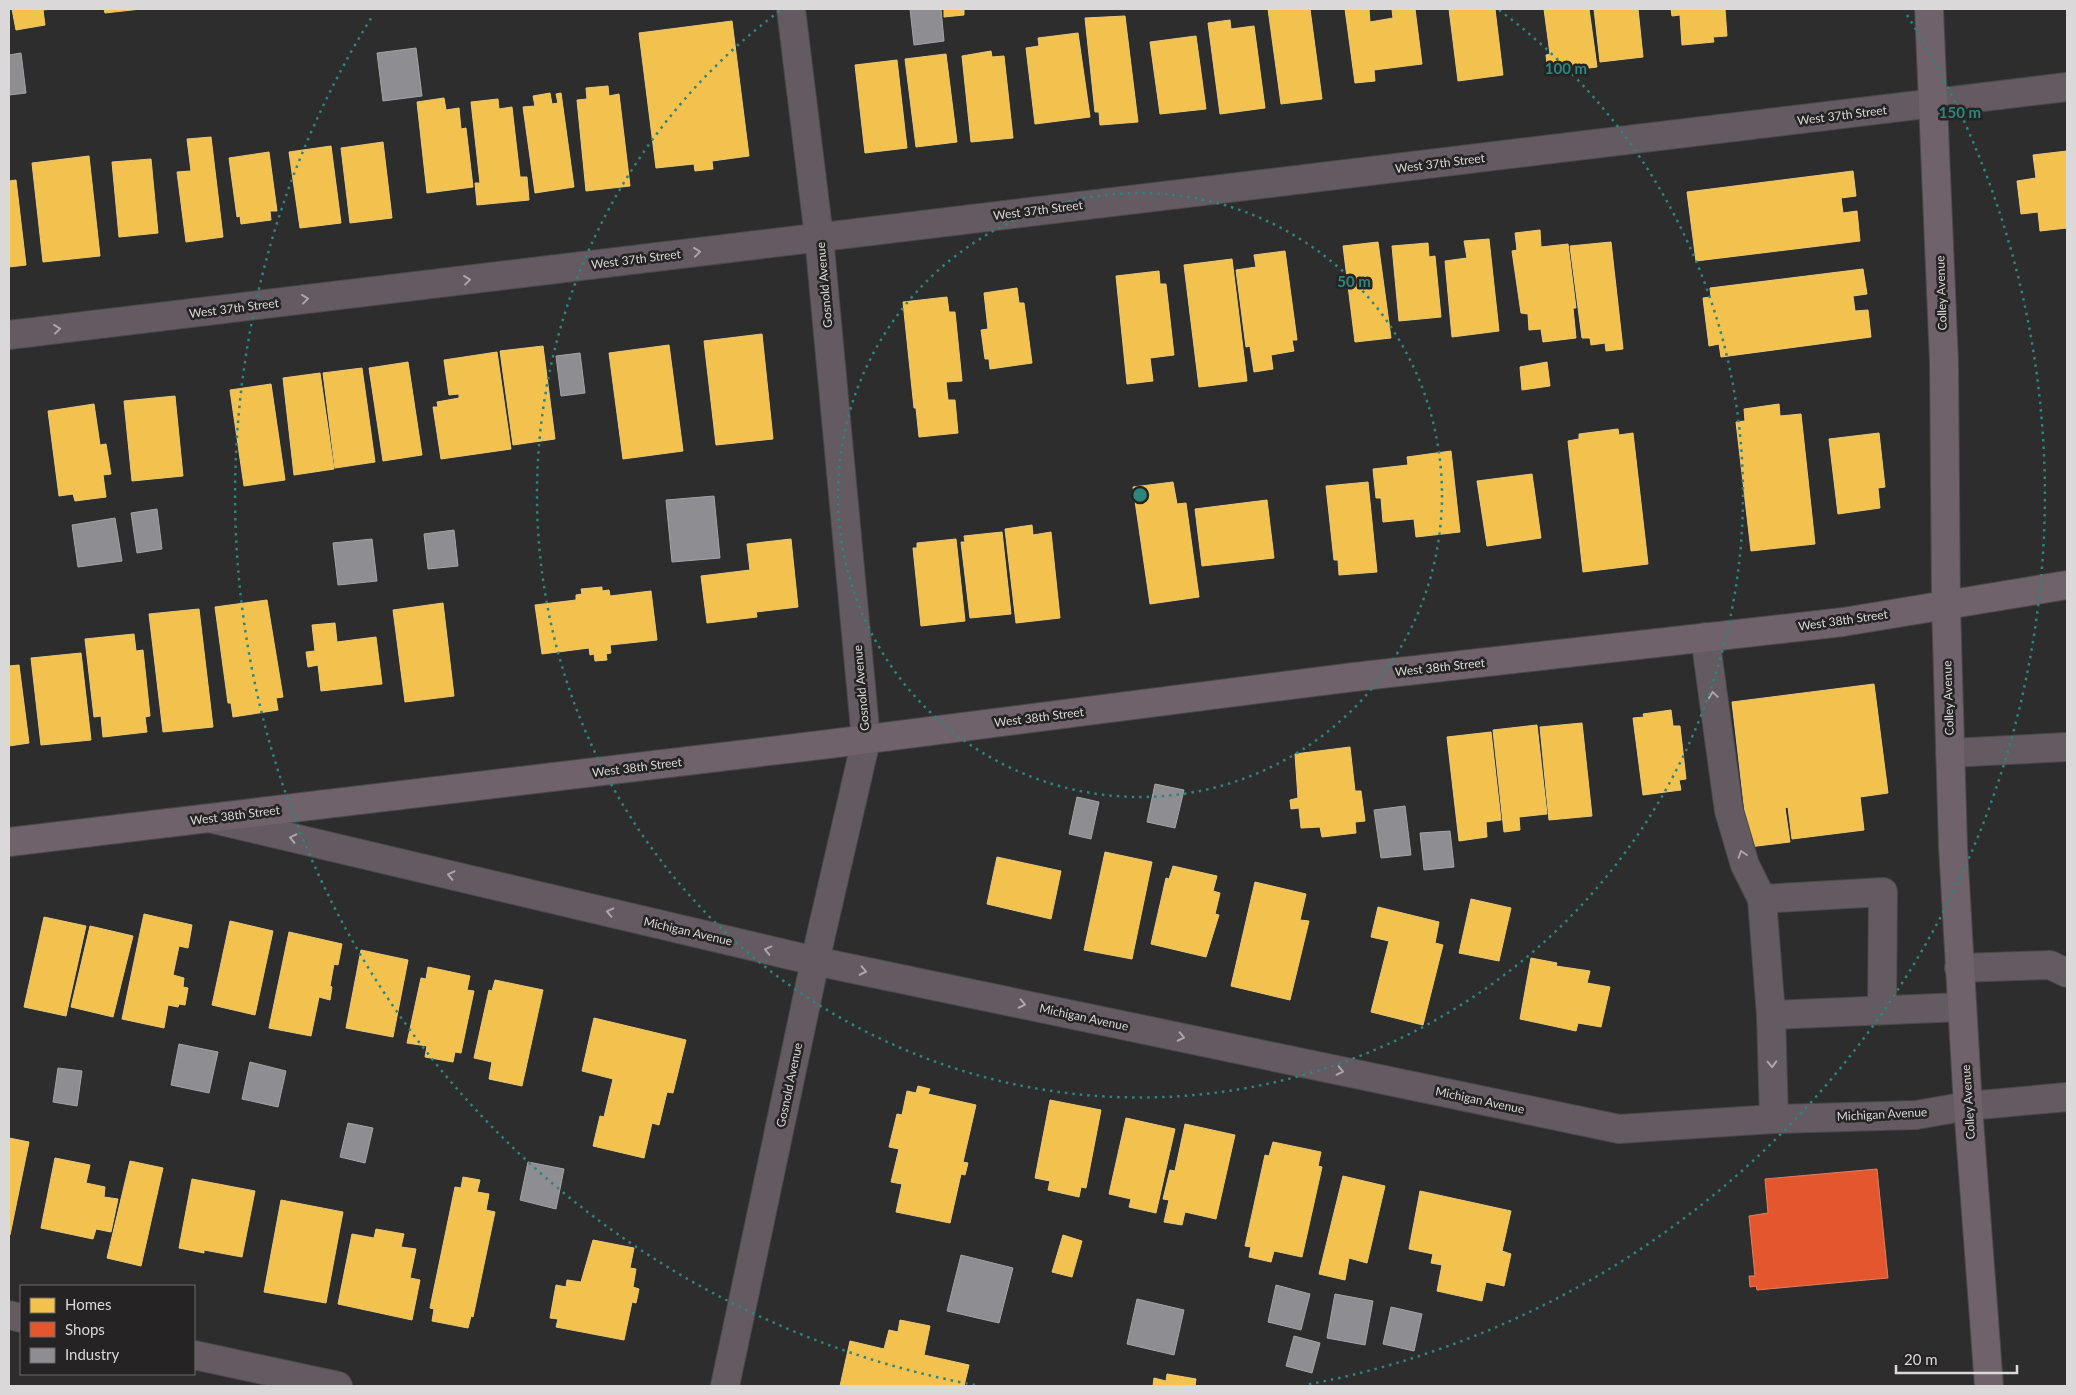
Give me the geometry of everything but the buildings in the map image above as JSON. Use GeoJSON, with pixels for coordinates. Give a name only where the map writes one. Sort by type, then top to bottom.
{"type":"FeatureCollection","features":[{"type":"Feature","properties":{"kind":"main road","name":"Colley Avenue"},"geometry":{"type":"LineString","coordinates":[[1929,9],[1944,362],[1946,605],[1959,968],[1989,1386]]}},
{"type":"Feature","properties":{"kind":"main road","name":"West 38th Street"},"geometry":{"type":"LineString","coordinates":[[9,842],[866,740],[1354,677],[1843,622],[2067,585]]}},
{"type":"Feature","properties":{"kind":"street","name":"Gosnold Avenue"},"geometry":{"type":"LineString","coordinates":[[724,1386],[815,961],[866,740],[819,237],[791,9]]}},
{"type":"Feature","properties":{"kind":"street","name":"West 37th Street"},"geometry":{"type":"LineString","coordinates":[[9,335],[1886,110],[1933,101],[2067,87]]}},
{"type":"Feature","properties":{"kind":"street"},"geometry":{"type":"LineString","coordinates":[[1705,637],[1729,811],[1745,865],[1762,899],[1771,1015],[1774,1119]]}},
{"type":"Feature","properties":{"kind":"street"},"geometry":{"type":"LineString","coordinates":[[1950,753],[2067,747]]}},
{"type":"Feature","properties":{"kind":"street","name":"Michigan Avenue"},"geometry":{"type":"LineString","coordinates":[[209,818],[815,961],[1619,1129],[1774,1119],[1916,1114],[1968,1106],[2067,1097]]}},
{"type":"Feature","properties":{"kind":"street"},"geometry":{"type":"LineString","coordinates":[[1762,899],[1883,892],[1882,1010]]}},
{"type":"Feature","properties":{"kind":"street"},"geometry":{"type":"LineString","coordinates":[[1959,968],[2050,965],[2067,973]]}},
{"type":"Feature","properties":{"kind":"street"},"geometry":{"type":"LineString","coordinates":[[1771,1015],[1962,1007]]}},
{"type":"Feature","properties":{"kind":"street"},"geometry":{"type":"LineString","coordinates":[[195,1355],[338,1386]]}}]}
